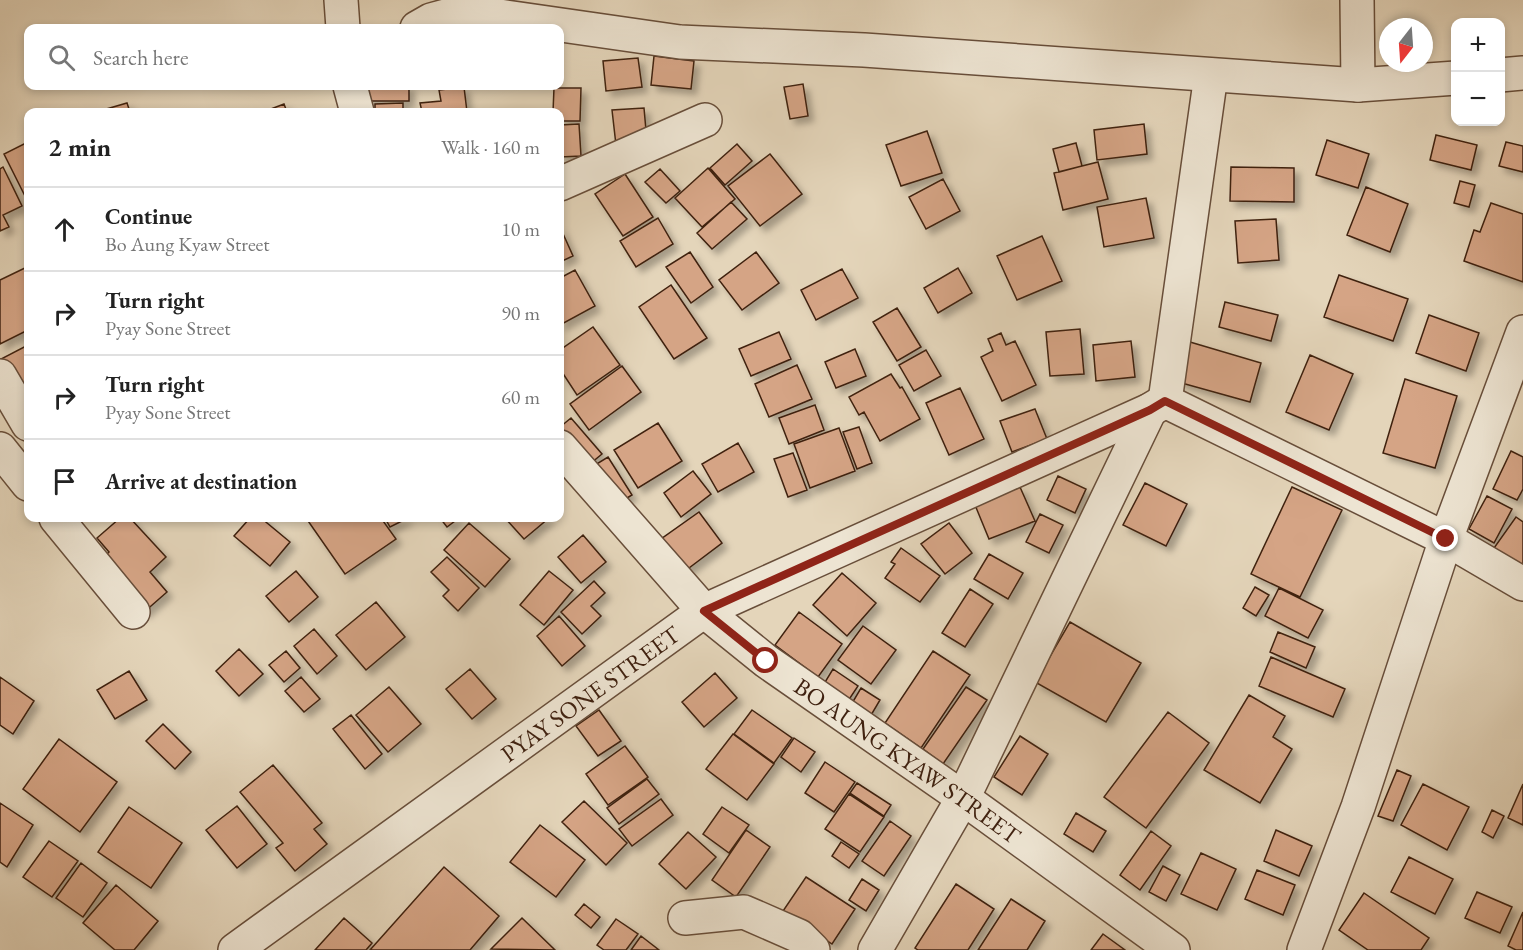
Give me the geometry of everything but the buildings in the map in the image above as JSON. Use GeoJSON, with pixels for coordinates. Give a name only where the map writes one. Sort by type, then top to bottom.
{"type":"FeatureCollection","features":[{"type":"Feature","properties":{"kind":"street"},"geometry":{"type":"LineString","coordinates":[[1358,0],[1358,77]]}},
{"type":"Feature","properties":{"kind":"street"},"geometry":{"type":"LineString","coordinates":[[424,24],[430,20],[464,11],[555,24]]}},
{"type":"Feature","properties":{"kind":"street"},"geometry":{"type":"LineString","coordinates":[[564,25],[680,42],[864,50],[1211,75],[1451,78]]}},
{"type":"Feature","properties":{"kind":"street"},"geometry":{"type":"LineString","coordinates":[[1505,75],[1523,73]]}},
{"type":"Feature","properties":{"kind":"street"},"geometry":{"type":"LineString","coordinates":[[875,950],[963,798],[1158,406],[1211,75]]}},
{"type":"Feature","properties":{"kind":"street"},"geometry":{"type":"LineString","coordinates":[[351,90],[356,108]]}},
{"type":"Feature","properties":{"kind":"street"},"geometry":{"type":"LineString","coordinates":[[564,182],[705,120]]}},
{"type":"Feature","properties":{"kind":"street"},"geometry":{"type":"LineString","coordinates":[[1304,950],[1358,807],[1446,539],[1523,332]]}},
{"type":"Feature","properties":{"kind":"street"},"geometry":{"type":"LineString","coordinates":[[0,376],[24,417]]}},
{"type":"Feature","properties":{"kind":"street"},"geometry":{"type":"LineString","coordinates":[[1158,406],[1446,539],[1523,584]]}},
{"type":"Feature","properties":{"kind":"street","name":"PYAY SONE STREET"},"geometry":{"type":"LineString","coordinates":[[235,950],[704,611],[1158,406]]}},
{"type":"Feature","properties":{"kind":"street"},"geometry":{"type":"LineString","coordinates":[[24,437],[0,450],[24,479]]}},
{"type":"Feature","properties":{"kind":"street","name":"BO AUNG KYAW STREET"},"geometry":{"type":"LineString","coordinates":[[564,452],[704,611],[766,661],[963,798],[1173,950]]}},
{"type":"Feature","properties":{"kind":"street"},"geometry":{"type":"LineString","coordinates":[[59,522],[133,612]]}},
{"type":"Feature","properties":{"kind":"street"},"geometry":{"type":"LineString","coordinates":[[685,918],[744,912],[799,936],[813,950]]}},
{"type":"Feature","properties":{"kind":"route"},"geometry":{"type":"LineString","coordinates":[[766,661],[704,611],[1150,410],[1165,401],[1446,539]]}}]}
